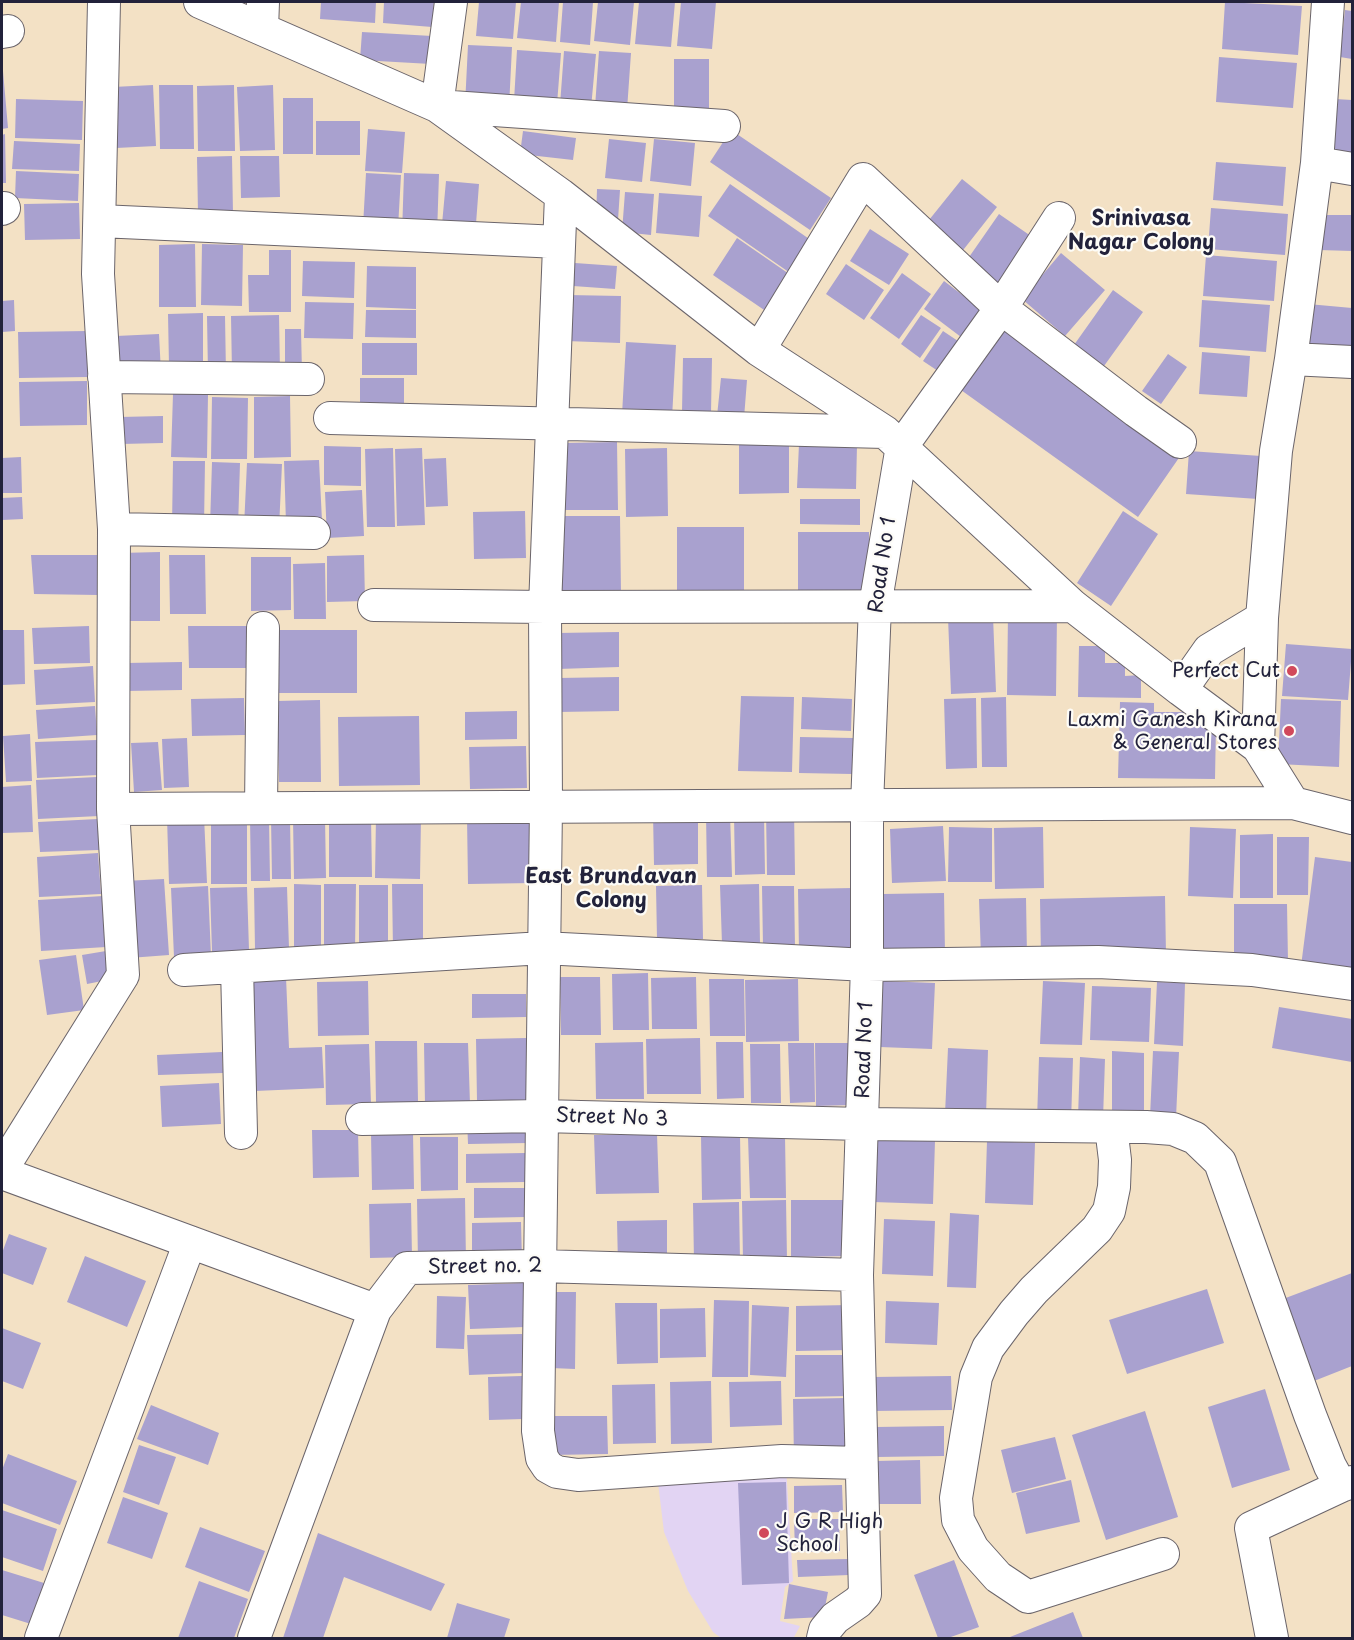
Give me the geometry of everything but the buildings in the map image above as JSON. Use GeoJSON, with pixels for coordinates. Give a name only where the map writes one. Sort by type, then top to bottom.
{"type":"FeatureCollection","features":[{"type":"Feature","properties":{"kind":"street"},"geometry":{"type":"LineString","coordinates":[[104,2],[98,274],[114,529],[113,808],[123,975],[2,1171],[375,1310]]}},
{"type":"Feature","properties":{"kind":"street"},"geometry":{"type":"LineString","coordinates":[[200,2],[263,15],[437,106],[561,195],[759,350],[894,439],[1073,606],[1258,747],[1293,803]]}},
{"type":"Feature","properties":{"kind":"street"},"geometry":{"type":"LineString","coordinates":[[437,106],[451,2]]}},
{"type":"Feature","properties":{"kind":"street"},"geometry":{"type":"LineString","coordinates":[[1258,747],[1262,618],[1276,451],[1291,359],[1317,163],[1328,2]]}},
{"type":"Feature","properties":{"kind":"street"},"geometry":{"type":"LineString","coordinates":[[437,106],[724,126]]}},
{"type":"Feature","properties":{"kind":"street"},"geometry":{"type":"LineString","coordinates":[[1317,163],[1353,169]]}},
{"type":"Feature","properties":{"kind":"street"},"geometry":{"type":"LineString","coordinates":[[759,350],[863,179],[1001,308],[1180,442]]}},
{"type":"Feature","properties":{"kind":"street"},"geometry":{"type":"LineString","coordinates":[[561,195],[545,607],[546,806],[538,1431],[542,1458],[548,1467],[557,1472],[578,1474],[782,1461],[861,1463]]}},
{"type":"Feature","properties":{"kind":"street"},"geometry":{"type":"LineString","coordinates":[[894,439],[1001,308],[1059,218]]}},
{"type":"Feature","properties":{"kind":"street"},"geometry":{"type":"LineString","coordinates":[[100,221],[559,242]]}},
{"type":"Feature","properties":{"kind":"street"},"geometry":{"type":"LineString","coordinates":[[1291,359],[1353,362]]}},
{"type":"Feature","properties":{"kind":"street"},"geometry":{"type":"LineString","coordinates":[[104,377],[308,379]]}},
{"type":"Feature","properties":{"kind":"street"},"geometry":{"type":"LineString","coordinates":[[330,418],[552,424],[894,439]]}},
{"type":"Feature","properties":{"kind":"street","name":"Road No 1"},"geometry":{"type":"LineString","coordinates":[[823,1638],[825,1630],[835,1618],[858,1602],[865,1594],[858,1275],[867,965],[867,805],[875,606],[894,439]]}},
{"type":"Feature","properties":{"kind":"street"},"geometry":{"type":"LineString","coordinates":[[114,529],[314,533]]}},
{"type":"Feature","properties":{"kind":"street"},"geometry":{"type":"LineString","coordinates":[[374,605],[1073,606]]}},
{"type":"Feature","properties":{"kind":"street"},"geometry":{"type":"LineString","coordinates":[[1181,690],[1209,650],[1262,618]]}},
{"type":"Feature","properties":{"kind":"street"},"geometry":{"type":"LineString","coordinates":[[261,808],[263,628]]}},
{"type":"Feature","properties":{"kind":"street"},"geometry":{"type":"LineString","coordinates":[[113,808],[1293,803],[1353,818]]}},
{"type":"Feature","properties":{"kind":"street"},"geometry":{"type":"LineString","coordinates":[[183,970],[543,948],[867,965],[1098,962],[1252,970],[1353,984]]}},
{"type":"Feature","properties":{"kind":"street"},"geometry":{"type":"LineString","coordinates":[[237,967],[241,1133]]}},
{"type":"Feature","properties":{"kind":"street","name":"Street No 3"},"geometry":{"type":"LineString","coordinates":[[362,1119],[541,1116],[1173,1129],[1195,1138],[1220,1162],[1330,1466],[1347,1484]]}},
{"type":"Feature","properties":{"kind":"street"},"geometry":{"type":"LineString","coordinates":[[1112,1126],[1115,1160],[1114,1187],[1109,1211],[1097,1229],[1034,1290],[1014,1313],[988,1348],[976,1377],[956,1498],[958,1520],[973,1549],[998,1577],[1028,1597],[1163,1554]]}},
{"type":"Feature","properties":{"kind":"street"},"geometry":{"type":"LineString","coordinates":[[40,1638],[190,1242]]}},
{"type":"Feature","properties":{"kind":"street","name":"Street no. 2"},"geometry":{"type":"LineString","coordinates":[[254,1638],[375,1310],[407,1268],[539,1266],[858,1275]]}},
{"type":"Feature","properties":{"kind":"street"},"geometry":{"type":"LineString","coordinates":[[1272,1638],[1251,1528],[1347,1484]]}},
{"type":"Feature","properties":{"kind":"shaded area"},"geometry":{"type":"Polygon","coordinates":[[[655,1458],[786,1466],[793,1581],[785,1587],[780,1621],[800,1626],[794,1637],[721,1638],[713,1632],[688,1591],[664,1532],[655,1458]]]}},
{"type":"Feature","properties":{"kind":"place","name":"Perfect Cut"},"geometry":{"type":"Point","coordinates":[1292,671]}},
{"type":"Feature","properties":{"kind":"place","name":"Laxmi Ganesh Kirana & General Stores"},"geometry":{"type":"Point","coordinates":[1289,731]}},
{"type":"Feature","properties":{"kind":"place","name":"J G R High School"},"geometry":{"type":"Point","coordinates":[764,1533]}},
{"type":"Feature","properties":{"kind":"district","name":"Srinivasa Nagar Colony"},"geometry":{"type":"Point","coordinates":[1141,231]}},
{"type":"Feature","properties":{"kind":"district","name":"East Brundavan Colony"},"geometry":{"type":"Point","coordinates":[611,889]}}]}
